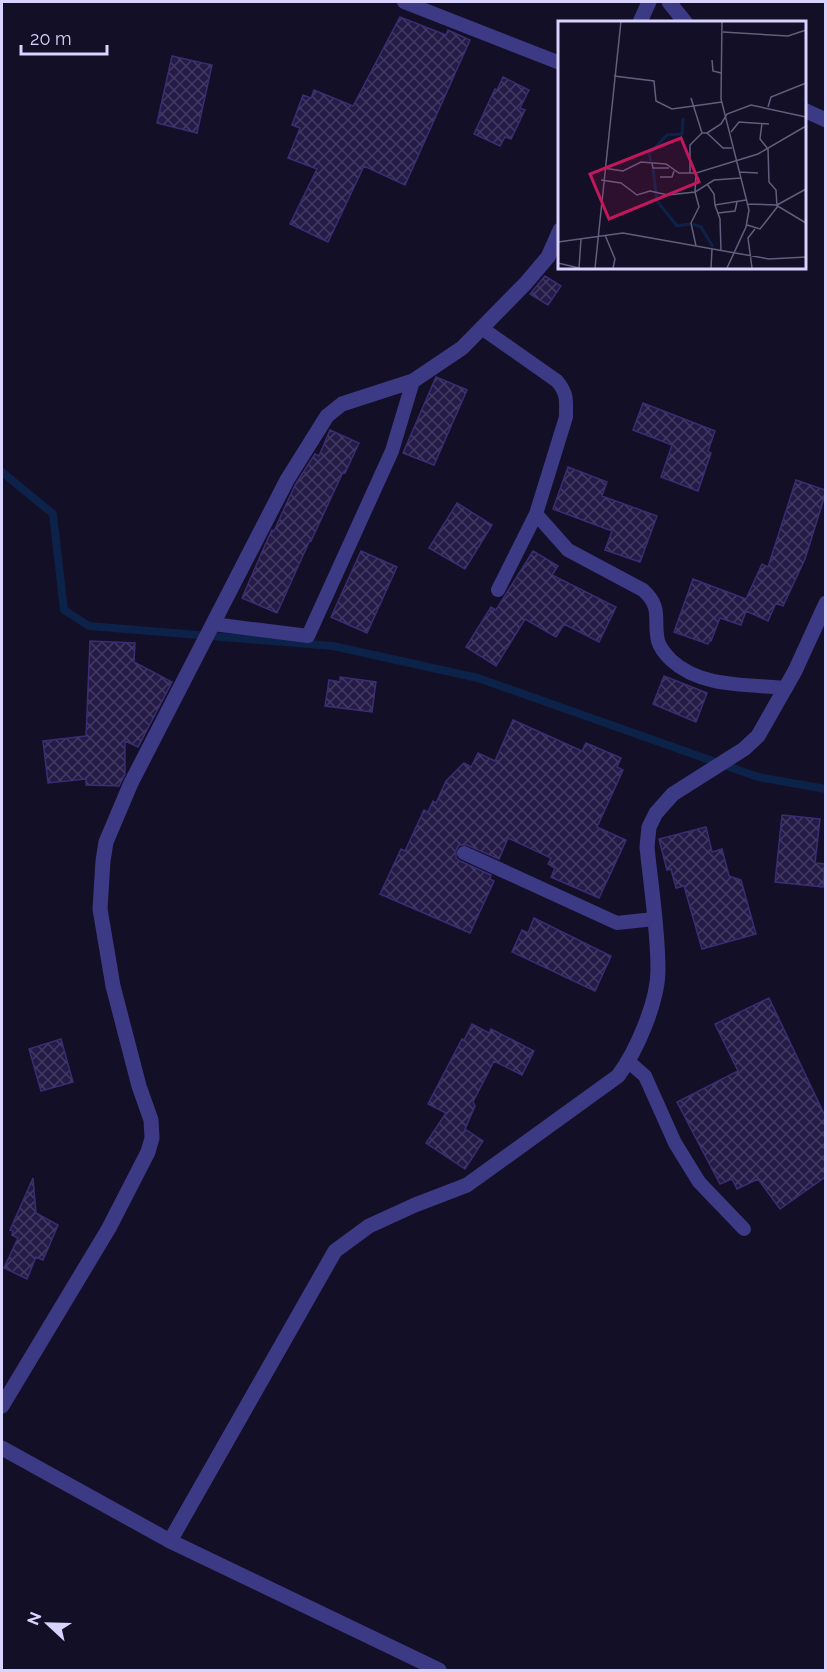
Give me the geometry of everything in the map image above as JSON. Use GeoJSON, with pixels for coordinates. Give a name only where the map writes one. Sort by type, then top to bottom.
{"type":"FeatureCollection","features":[{"type":"Feature","properties":{"kind":"street"},"geometry":{"type":"LineString","coordinates":[[640,21],[649,2]]}},
{"type":"Feature","properties":{"kind":"street"},"geometry":{"type":"LineString","coordinates":[[669,2],[684,21]]}},
{"type":"Feature","properties":{"kind":"street"},"geometry":{"type":"LineString","coordinates":[[806,111],[825,120]]}},
{"type":"Feature","properties":{"kind":"street"},"geometry":{"type":"LineString","coordinates":[[2,1406],[109,1228],[148,1152],[152,1138],[151,1120],[139,1086],[113,986],[100,909],[106,842],[131,783],[287,480],[327,416],[342,405],[413,381],[462,348],[483,329],[548,257],[558,234]]}},
{"type":"Feature","properties":{"kind":"street"},"geometry":{"type":"LineString","coordinates":[[170,1541],[335,1251],[369,1226],[467,1185],[618,1076],[629,1062],[654,993],[658,972],[647,847],[649,827],[656,813],[673,794],[744,749],[758,736],[786,688],[825,603]]}},
{"type":"Feature","properties":{"kind":"street"},"geometry":{"type":"LineString","coordinates":[[2,1448],[170,1541],[439,1671]]}},
{"type":"Feature","properties":{"kind":"lane"},"geometry":{"type":"LineString","coordinates":[[404,2],[558,62]]}},
{"type":"Feature","properties":{"kind":"lane"},"geometry":{"type":"LineString","coordinates":[[483,329],[557,381],[565,390],[566,417],[536,514],[498,590]]}},
{"type":"Feature","properties":{"kind":"lane"},"geometry":{"type":"LineString","coordinates":[[210,631],[308,636],[392,451],[413,381]]}},
{"type":"Feature","properties":{"kind":"lane"},"geometry":{"type":"LineString","coordinates":[[536,514],[568,550],[643,590],[653,598],[658,643],[666,655],[682,670],[710,681],[786,688]]}},
{"type":"Feature","properties":{"kind":"lane"},"geometry":{"type":"LineString","coordinates":[[464,853],[617,923],[654,919]]}},
{"type":"Feature","properties":{"kind":"lane"},"geometry":{"type":"LineString","coordinates":[[629,1062],[645,1076],[675,1143],[699,1182],[744,1230]]}},
{"type":"Feature","properties":{"kind":"building"},"geometry":{"type":"Polygon","coordinates":[[[400,17],[446,35],[448,30],[470,40],[405,185],[364,166],[328,242],[290,224],[317,169],[288,158],[300,128],[292,125],[303,95],[311,98],[314,90],[353,106],[400,17]]]}},
{"type":"Feature","properties":{"kind":"building"},"geometry":{"type":"Polygon","coordinates":[[[172,56],[212,65],[197,133],[157,123],[172,56]]]}},
{"type":"Feature","properties":{"kind":"building"},"geometry":{"type":"Polygon","coordinates":[[[503,77],[529,90],[520,108],[525,110],[511,139],[505,137],[500,146],[474,134],[503,77]]]}},
{"type":"Feature","properties":{"kind":"building"},"geometry":{"type":"Polygon","coordinates":[[[545,276],[561,286],[548,305],[530,294],[545,276]]]}},
{"type":"Feature","properties":{"kind":"building"},"geometry":{"type":"Polygon","coordinates":[[[436,377],[467,390],[434,465],[403,453],[436,377]]]}},
{"type":"Feature","properties":{"kind":"building"},"geometry":{"type":"Polygon","coordinates":[[[643,403],[715,431],[708,451],[711,453],[698,491],[661,477],[672,445],[633,430],[643,403]]]}},
{"type":"Feature","properties":{"kind":"building"},"geometry":{"type":"Polygon","coordinates":[[[330,430],[359,443],[310,540],[277,613],[242,598],[295,485],[315,454],[319,456],[330,430]]]}},
{"type":"Feature","properties":{"kind":"building"},"geometry":{"type":"Polygon","coordinates":[[[568,467],[607,482],[602,496],[657,516],[640,562],[605,550],[612,531],[553,509],[568,467]]]}},
{"type":"Feature","properties":{"kind":"building"},"geometry":{"type":"Polygon","coordinates":[[[796,480],[825,490],[825,495],[805,559],[783,606],[776,603],[768,621],[746,611],[741,625],[720,618],[708,644],[674,632],[693,579],[746,599],[762,564],[768,567],[796,480]]]}},
{"type":"Feature","properties":{"kind":"building"},"geometry":{"type":"Polygon","coordinates":[[[457,503],[492,525],[465,569],[429,548],[457,503]]]}},
{"type":"Feature","properties":{"kind":"building"},"geometry":{"type":"Polygon","coordinates":[[[361,551],[397,567],[367,633],[331,617],[361,551]]]}},
{"type":"Feature","properties":{"kind":"building"},"geometry":{"type":"Polygon","coordinates":[[[533,551],[558,566],[552,575],[616,607],[599,642],[564,624],[556,637],[525,619],[496,666],[466,647],[491,607],[496,610],[533,551]]]}},
{"type":"Feature","properties":{"kind":"building"},"geometry":{"type":"Polygon","coordinates":[[[90,641],[135,643],[134,662],[172,682],[138,747],[125,741],[125,774],[119,786],[86,785],[86,779],[48,783],[43,741],[86,736],[90,641]]]}},
{"type":"Feature","properties":{"kind":"building"},"geometry":{"type":"Polygon","coordinates":[[[664,676],[707,693],[696,722],[653,704],[664,676]]]}},
{"type":"Feature","properties":{"kind":"building"},"geometry":{"type":"Polygon","coordinates":[[[340,677],[376,682],[372,712],[325,706],[329,680],[340,682],[340,677]]]}},
{"type":"Feature","properties":{"kind":"building"},"geometry":{"type":"Polygon","coordinates":[[[513,720],[582,751],[586,743],[621,758],[617,767],[623,770],[597,827],[626,840],[599,898],[551,877],[555,868],[548,864],[551,858],[508,838],[499,859],[467,845],[459,845],[456,850],[456,858],[491,875],[490,879],[494,881],[470,933],[380,894],[401,849],[405,851],[424,810],[428,812],[433,801],[436,803],[446,781],[464,763],[471,767],[478,753],[495,761],[513,720]]]}},
{"type":"Feature","properties":{"kind":"building"},"geometry":{"type":"Polygon","coordinates":[[[782,815],[820,819],[815,863],[825,864],[823,887],[775,882],[782,815]]]}},
{"type":"Feature","properties":{"kind":"building"},"geometry":{"type":"Polygon","coordinates":[[[706,827],[712,852],[722,849],[729,876],[741,880],[756,934],[702,949],[684,886],[676,888],[671,869],[667,870],[659,839],[706,827]]]}},
{"type":"Feature","properties":{"kind":"building"},"geometry":{"type":"Polygon","coordinates":[[[534,918],[611,956],[595,991],[512,952],[522,930],[528,933],[534,918]]]}},
{"type":"Feature","properties":{"kind":"building"},"geometry":{"type":"Polygon","coordinates":[[[769,998],[825,1116],[825,1177],[780,1209],[758,1179],[737,1189],[732,1179],[720,1184],[677,1102],[738,1071],[715,1024],[769,998]]]}},
{"type":"Feature","properties":{"kind":"building"},"geometry":{"type":"Polygon","coordinates":[[[472,1024],[489,1033],[491,1029],[534,1051],[522,1075],[494,1061],[473,1102],[475,1106],[465,1129],[483,1141],[465,1169],[426,1143],[446,1113],[428,1104],[472,1024]]]}},
{"type":"Feature","properties":{"kind":"building"},"geometry":{"type":"Polygon","coordinates":[[[61,1039],[73,1082],[41,1091],[29,1049],[61,1039]]]}},
{"type":"Feature","properties":{"kind":"building"},"geometry":{"type":"Polygon","coordinates":[[[33,1178],[36,1213],[58,1225],[43,1260],[36,1257],[27,1279],[4,1268],[18,1238],[12,1235],[13,1231],[10,1230],[33,1178]]]}},
{"type":"Feature","properties":{"kind":"waterway"},"geometry":{"type":"LineString","coordinates":[[2,472],[53,514],[64,610],[89,626],[333,646],[478,678],[758,777],[826,789]]}}]}
